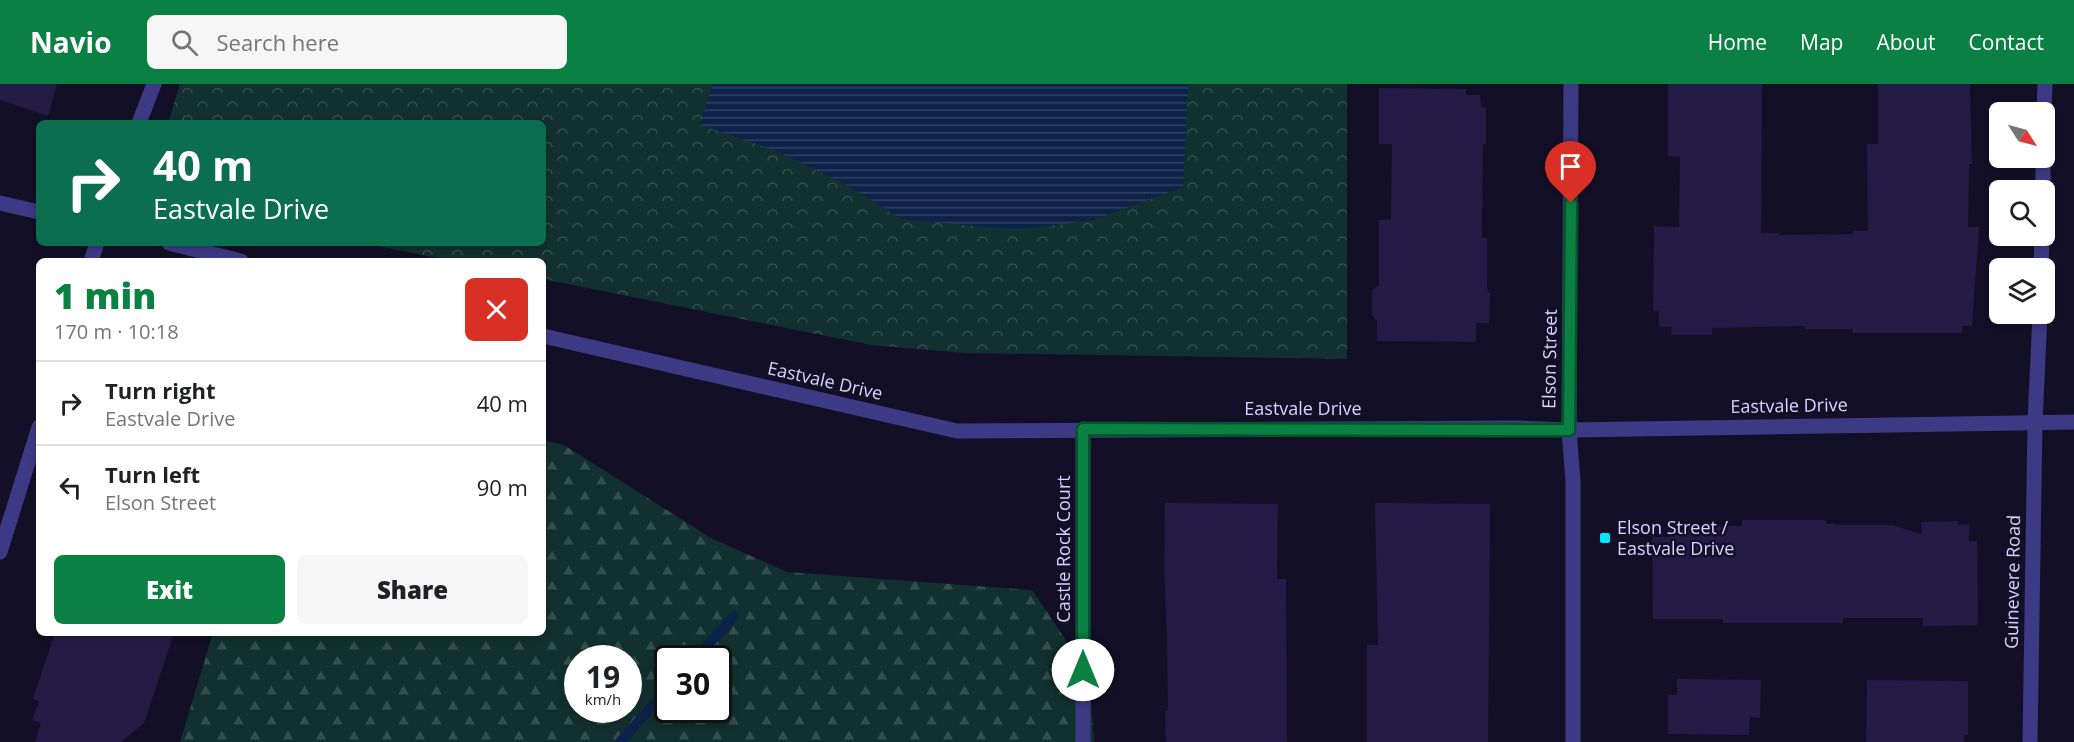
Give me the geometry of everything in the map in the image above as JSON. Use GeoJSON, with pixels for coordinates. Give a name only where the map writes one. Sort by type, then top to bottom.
{"type":"FeatureCollection","features":[{"type":"Feature","properties":{"kind":"street"},"geometry":{"type":"LineString","coordinates":[[141,120],[154,84]]}},
{"type":"Feature","properties":{"kind":"street","name":"Elson Street"},"geometry":{"type":"LineString","coordinates":[[1571,84],[1569,430],[1573,481],[1573,742]]}},
{"type":"Feature","properties":{"kind":"street"},"geometry":{"type":"LineString","coordinates":[[2044,84],[2044,102]]}},
{"type":"Feature","properties":{"kind":"street"},"geometry":{"type":"LineString","coordinates":[[0,202],[36,211]]}},
{"type":"Feature","properties":{"kind":"street"},"geometry":{"type":"LineString","coordinates":[[181,246],[229,258]]}},
{"type":"Feature","properties":{"kind":"street","name":"Guinevere Road"},"geometry":{"type":"LineString","coordinates":[[2030,742],[2035,422],[2040,324]]}},
{"type":"Feature","properties":{"kind":"street","name":"Eastvale Drive"},"geometry":{"type":"LineString","coordinates":[[546,337],[957,430],[1569,430],[2074,422]]}},
{"type":"Feature","properties":{"kind":"street","name":"Castle Rock Court"},"geometry":{"type":"LineString","coordinates":[[1083,429],[1083,742]]}},
{"type":"Feature","properties":{"kind":"street"},"geometry":{"type":"LineString","coordinates":[[0,552],[36,437]]}},
{"type":"Feature","properties":{"kind":"green space"},"geometry":{"type":"Polygon","coordinates":[[[180,84],[1347,84],[1347,359],[964,353],[871,345],[546,280],[546,258],[437,258],[378,246],[546,246],[546,120],[169,120],[180,84]]]}},
{"type":"Feature","properties":{"kind":"green space"},"geometry":{"type":"Polygon","coordinates":[[[546,441],[564,445],[711,538],[787,572],[1032,590],[1089,674],[1094,742],[180,742],[212,636],[546,636],[546,441]]]}},
{"type":"Feature","properties":{"kind":"water"},"geometry":{"type":"Polygon","coordinates":[[[713,84],[1188,84],[1183,187],[1094,220],[1018,230],[901,219],[845,184],[774,150],[700,125],[713,84]]]}},
{"type":"Feature","properties":{"kind":"building"},"geometry":{"type":"Polygon","coordinates":[[[0,84],[57,84],[48,116],[0,100],[0,84]]]}},
{"type":"Feature","properties":{"kind":"building"},"geometry":{"type":"Polygon","coordinates":[[[1668,84],[1762,84],[1761,233],[1779,233],[1779,235],[1853,234],[1853,231],[1868,231],[1867,144],[1878,144],[1878,84],[1970,84],[1972,164],[1969,164],[1968,227],[1979,227],[1972,326],[1962,326],[1962,333],[1853,333],[1853,329],[1805,329],[1805,326],[1712,328],[1712,335],[1671,335],[1672,327],[1659,327],[1659,311],[1653,311],[1654,226],[1679,227],[1680,157],[1668,156],[1668,84]]]}},
{"type":"Feature","properties":{"kind":"building"},"geometry":{"type":"Polygon","coordinates":[[[1379,88],[1466,89],[1466,95],[1480,95],[1481,107],[1486,107],[1486,144],[1483,144],[1482,238],[1487,237],[1489,323],[1476,323],[1476,342],[1377,341],[1377,321],[1372,315],[1372,290],[1379,285],[1379,220],[1391,219],[1392,144],[1379,144],[1379,88]]]}},
{"type":"Feature","properties":{"kind":"building"},"geometry":{"type":"Polygon","coordinates":[[[1165,503],[1278,504],[1277,579],[1286,579],[1287,742],[1166,742],[1165,711],[1168,711],[1164,568],[1165,503]]]}},
{"type":"Feature","properties":{"kind":"building"},"geometry":{"type":"Polygon","coordinates":[[[1375,503],[1490,504],[1488,742],[1367,742],[1367,645],[1378,645],[1375,503]]]}},
{"type":"Feature","properties":{"kind":"building"},"geometry":{"type":"Polygon","coordinates":[[[1742,520],[1826,520],[1826,524],[1835,523],[1835,525],[1892,525],[1922,534],[1921,522],[1958,521],[1958,525],[1969,524],[1969,541],[1977,541],[1978,625],[1923,626],[1923,618],[1843,618],[1843,623],[1723,623],[1723,619],[1653,619],[1652,537],[1669,537],[1669,526],[1742,526],[1742,520]]]}},
{"type":"Feature","properties":{"kind":"building"},"geometry":{"type":"Polygon","coordinates":[[[54,636],[173,636],[144,723],[121,742],[35,742],[41,723],[32,720],[39,701],[33,699],[54,636]]]}},
{"type":"Feature","properties":{"kind":"building"},"geometry":{"type":"Polygon","coordinates":[[[1677,679],[1761,680],[1760,718],[1750,717],[1749,735],[1668,734],[1668,695],[1677,695],[1677,679]]]}},
{"type":"Feature","properties":{"kind":"building"},"geometry":{"type":"Polygon","coordinates":[[[1867,680],[1968,681],[1968,735],[1964,735],[1964,742],[1866,742],[1867,680]]]}},
{"type":"Feature","properties":{"kind":"waterway"},"geometry":{"type":"LineString","coordinates":[[708,645],[734,616]]}},
{"type":"Feature","properties":{"kind":"waterway"},"geometry":{"type":"LineString","coordinates":[[620,742],[654,704]]}},
{"type":"Feature","properties":{"kind":"place","name":"Elson Street / Eastvale Drive"},"geometry":{"type":"Point","coordinates":[1605,538]}},
{"type":"Feature","properties":{"kind":"route"},"geometry":{"type":"LineString","coordinates":[[1083,670],[1083,429],[1518,428],[1569,430],[1571,203]]}}]}
